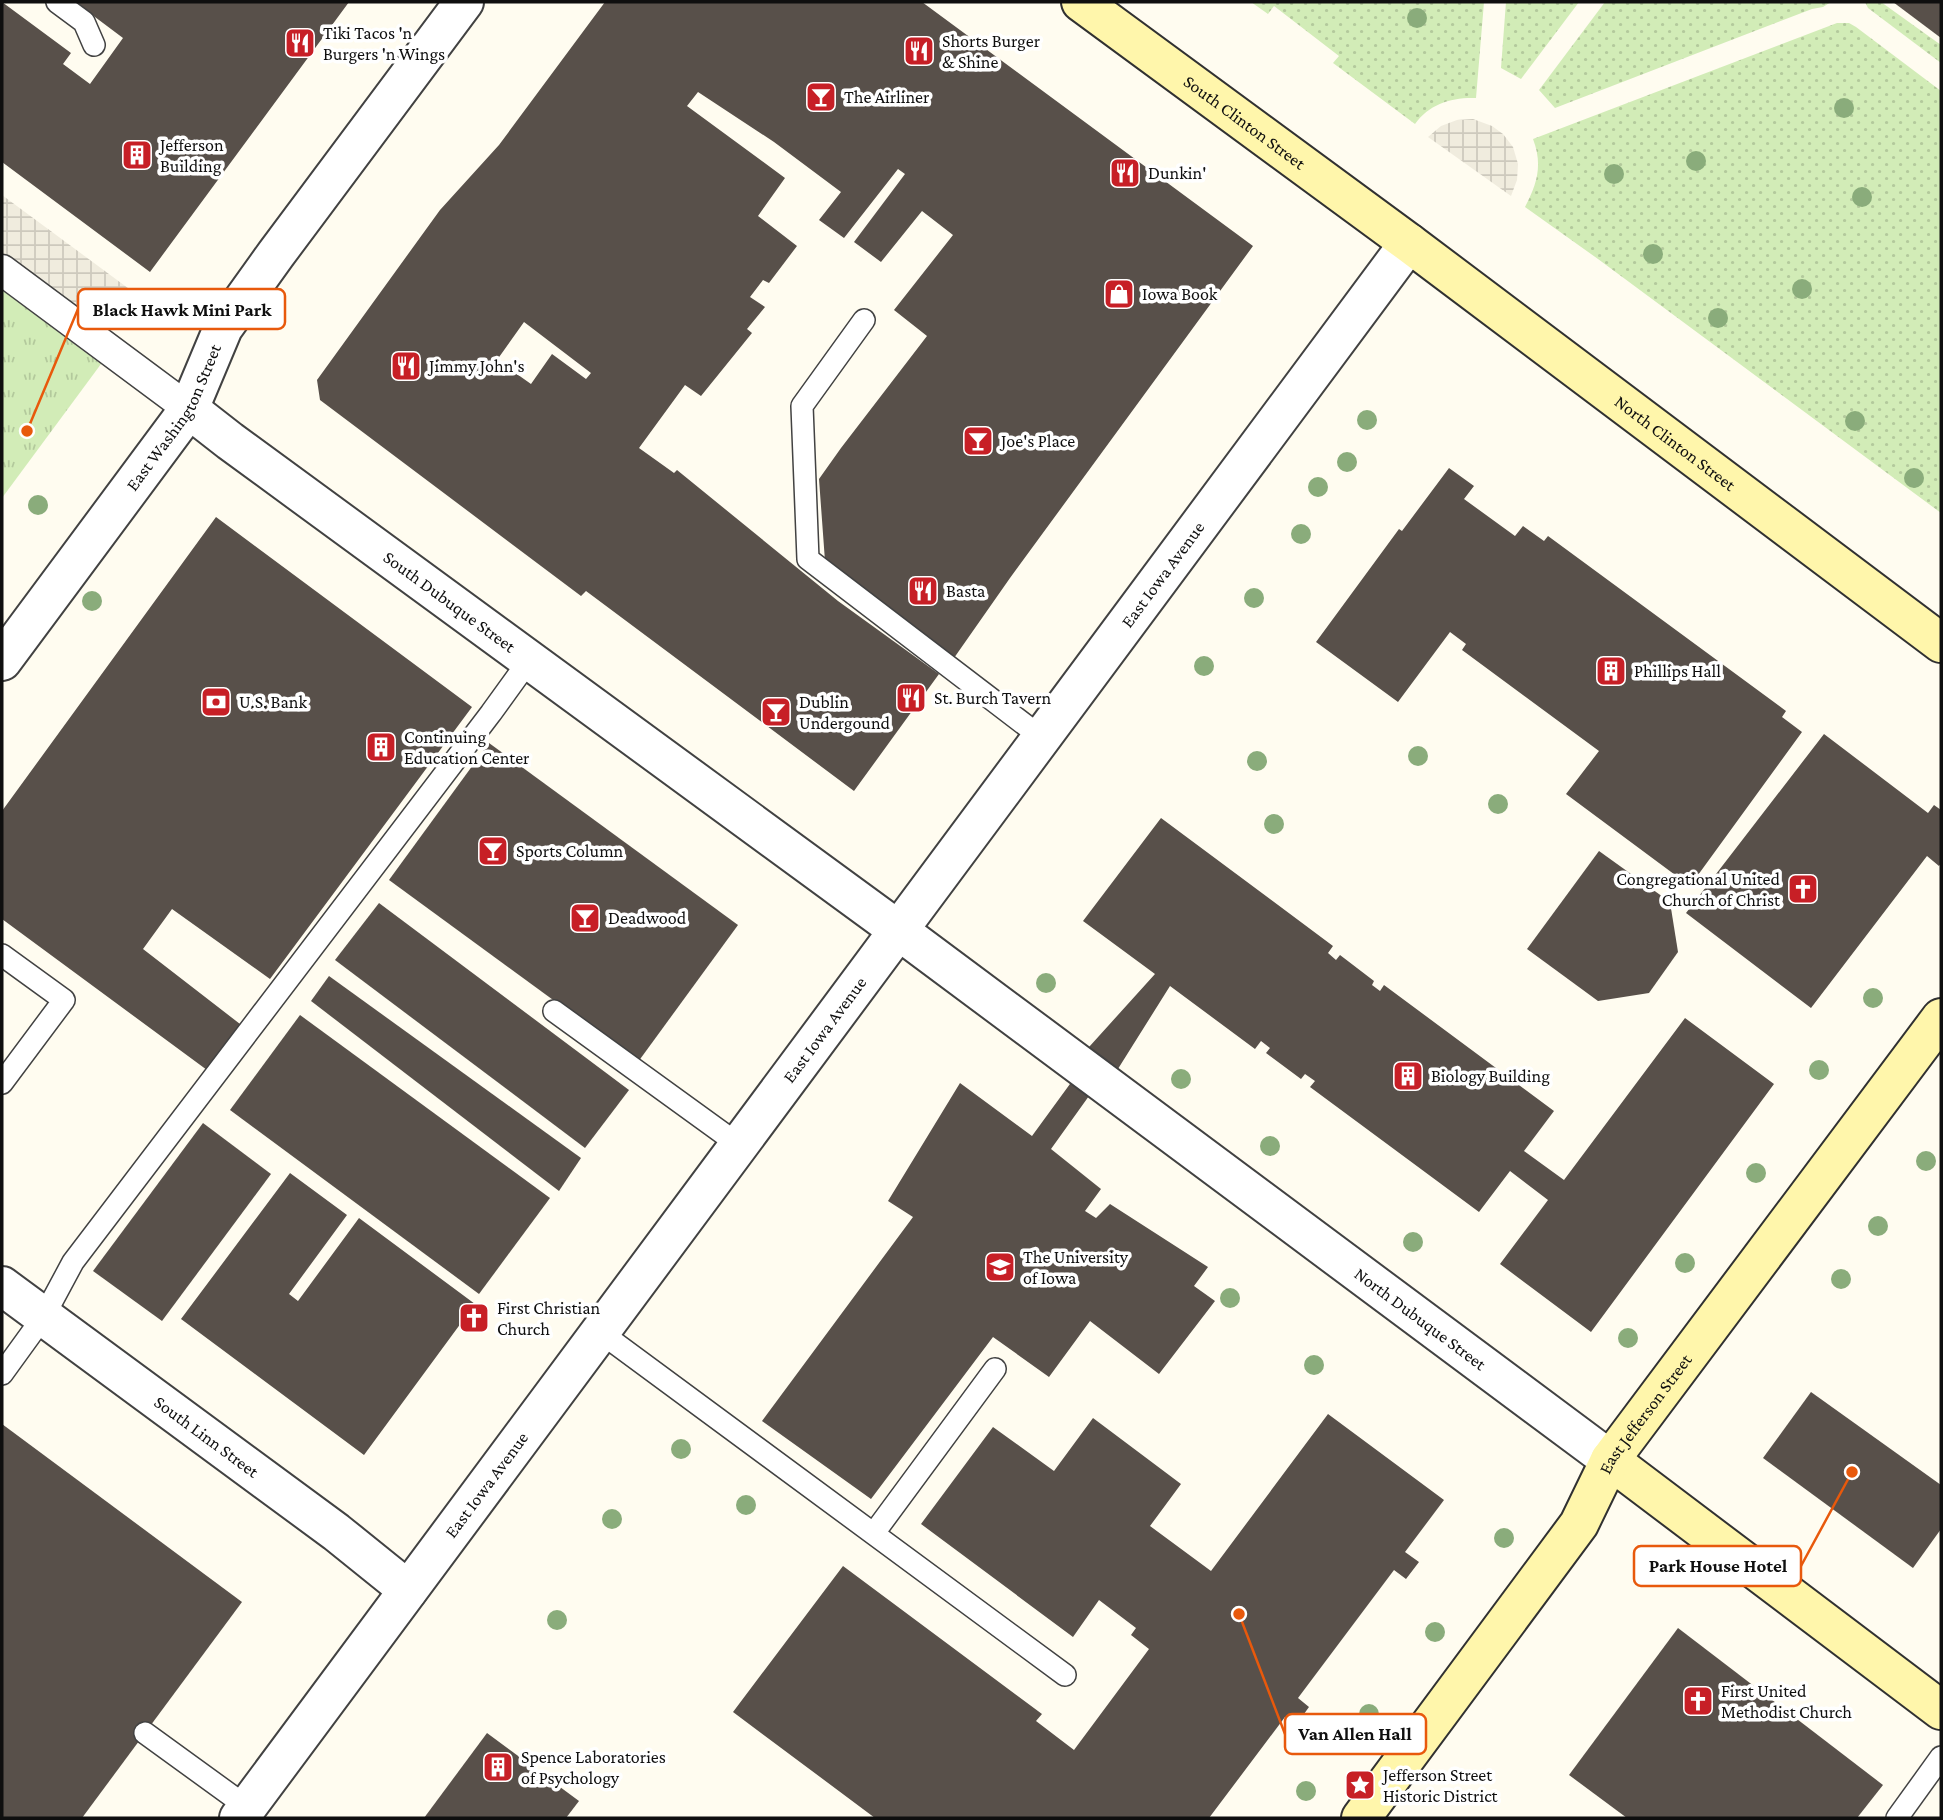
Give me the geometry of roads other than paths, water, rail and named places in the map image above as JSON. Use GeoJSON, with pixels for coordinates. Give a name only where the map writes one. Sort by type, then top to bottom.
{"type":"FeatureCollection","features":[{"type":"Feature","properties":{"kind":"main road","name":"South Clinton Street"},"geometry":{"type":"LineString","coordinates":[[1081,2],[1409,243]]}},
{"type":"Feature","properties":{"kind":"main road","name":"North Clinton Street"},"geometry":{"type":"LineString","coordinates":[[1409,243],[1941,643]]}},
{"type":"Feature","properties":{"kind":"main road","name":"East Jefferson Street"},"geometry":{"type":"LineString","coordinates":[[1362,1818],[1579,1524],[1610,1460],[1941,1018]]}},
{"type":"Feature","properties":{"kind":"main road","name":"North Dubuque Street"},"geometry":{"type":"LineString","coordinates":[[1610,1460],[1941,1710]]}},
{"type":"Feature","properties":{"kind":"street","name":"East Washington Street"},"geometry":{"type":"LineString","coordinates":[[2,661],[189,409],[223,328],[464,2]]}},
{"type":"Feature","properties":{"kind":"street","name":"East Iowa Avenue"},"geometry":{"type":"LineString","coordinates":[[243,1813],[1409,243]]}},
{"type":"Feature","properties":{"kind":"street","name":"South Dubuque Street"},"geometry":{"type":"LineString","coordinates":[[2,270],[230,441],[898,930]]}},
{"type":"Feature","properties":{"kind":"street","name":"North Dubuque Street"},"geometry":{"type":"LineString","coordinates":[[898,930],[1610,1460]]}},
{"type":"Feature","properties":{"kind":"street","name":"South Linn Street"},"geometry":{"type":"LineString","coordinates":[[2,1286],[336,1532],[408,1590]]}},
{"type":"Feature","properties":{"kind":"lane"},"geometry":{"type":"LineString","coordinates":[[57,2],[84,22],[94,45]]}},
{"type":"Feature","properties":{"kind":"lane"},"geometry":{"type":"LineString","coordinates":[[864,320],[802,406],[808,559],[1041,737]]}},
{"type":"Feature","properties":{"kind":"lane"},"geometry":{"type":"LineString","coordinates":[[2,1374],[44,1316],[74,1262],[530,659]]}},
{"type":"Feature","properties":{"kind":"lane"},"geometry":{"type":"LineString","coordinates":[[2,955],[64,1000],[2,1083]]}},
{"type":"Feature","properties":{"kind":"lane"},"geometry":{"type":"LineString","coordinates":[[554,1012],[739,1144]]}},
{"type":"Feature","properties":{"kind":"lane"},"geometry":{"type":"LineString","coordinates":[[600,1332],[1065,1675]]}},
{"type":"Feature","properties":{"kind":"lane"},"geometry":{"type":"LineString","coordinates":[[874,1533],[995,1369]]}},
{"type":"Feature","properties":{"kind":"lane"},"geometry":{"type":"LineString","coordinates":[[145,1733],[243,1813]]}},
{"type":"Feature","properties":{"kind":"lane"},"geometry":{"type":"LineString","coordinates":[[1897,1818],[1941,1757]]}},
{"type":"Feature","properties":{"kind":"place","name":"Tiki Tacos 'n Burgers 'n Wings"},"geometry":{"type":"Point","coordinates":[300,43]}},
{"type":"Feature","properties":{"kind":"place","name":"Shorts Burger & Shine"},"geometry":{"type":"Point","coordinates":[919,51]}},
{"type":"Feature","properties":{"kind":"place","name":"The Airliner"},"geometry":{"type":"Point","coordinates":[821,97]}},
{"type":"Feature","properties":{"kind":"place","name":"Jefferson Building"},"geometry":{"type":"Point","coordinates":[137,155]}},
{"type":"Feature","properties":{"kind":"place","name":"Dunkin'"},"geometry":{"type":"Point","coordinates":[1125,173]}},
{"type":"Feature","properties":{"kind":"place","name":"Iowa Book"},"geometry":{"type":"Point","coordinates":[1119,294]}},
{"type":"Feature","properties":{"kind":"place","name":"Jimmy John's"},"geometry":{"type":"Point","coordinates":[406,366]}},
{"type":"Feature","properties":{"kind":"place","name":"Black Hawk Mini Park"},"geometry":{"type":"Point","coordinates":[27,431]}},
{"type":"Feature","properties":{"kind":"place","name":"Joe's Place"},"geometry":{"type":"Point","coordinates":[978,441]}},
{"type":"Feature","properties":{"kind":"place","name":"Basta"},"geometry":{"type":"Point","coordinates":[923,591]}},
{"type":"Feature","properties":{"kind":"place","name":"Phillips Hall"},"geometry":{"type":"Point","coordinates":[1611,671]}},
{"type":"Feature","properties":{"kind":"place","name":"St. Burch Tavern"},"geometry":{"type":"Point","coordinates":[911,698]}},
{"type":"Feature","properties":{"kind":"place","name":"U.S. Bank"},"geometry":{"type":"Point","coordinates":[216,702]}},
{"type":"Feature","properties":{"kind":"place","name":"Dublin Undergound"},"geometry":{"type":"Point","coordinates":[776,712]}},
{"type":"Feature","properties":{"kind":"place","name":"Continuing Education Center"},"geometry":{"type":"Point","coordinates":[381,747]}},
{"type":"Feature","properties":{"kind":"place","name":"Sports Column"},"geometry":{"type":"Point","coordinates":[493,851]}},
{"type":"Feature","properties":{"kind":"place","name":"Congregational United Church of Christ"},"geometry":{"type":"Point","coordinates":[1803,889]}},
{"type":"Feature","properties":{"kind":"place","name":"Deadwood"},"geometry":{"type":"Point","coordinates":[585,918]}},
{"type":"Feature","properties":{"kind":"place","name":"Biology Building"},"geometry":{"type":"Point","coordinates":[1408,1076]}},
{"type":"Feature","properties":{"kind":"place","name":"The University of Iowa"},"geometry":{"type":"Point","coordinates":[1000,1267]}},
{"type":"Feature","properties":{"kind":"place","name":"First Christian Church"},"geometry":{"type":"Point","coordinates":[474,1318]}},
{"type":"Feature","properties":{"kind":"place","name":"Park House Hotel"},"geometry":{"type":"Point","coordinates":[1852,1472]}},
{"type":"Feature","properties":{"kind":"place","name":"Van Allen Hall"},"geometry":{"type":"Point","coordinates":[1239,1614]}},
{"type":"Feature","properties":{"kind":"place","name":"First United Methodist Church"},"geometry":{"type":"Point","coordinates":[1698,1701]}},
{"type":"Feature","properties":{"kind":"place","name":"Spence Laboratories of Psychology"},"geometry":{"type":"Point","coordinates":[498,1767]}},
{"type":"Feature","properties":{"kind":"place","name":"Jefferson Street Historic District"},"geometry":{"type":"Point","coordinates":[1360,1785]}}]}
